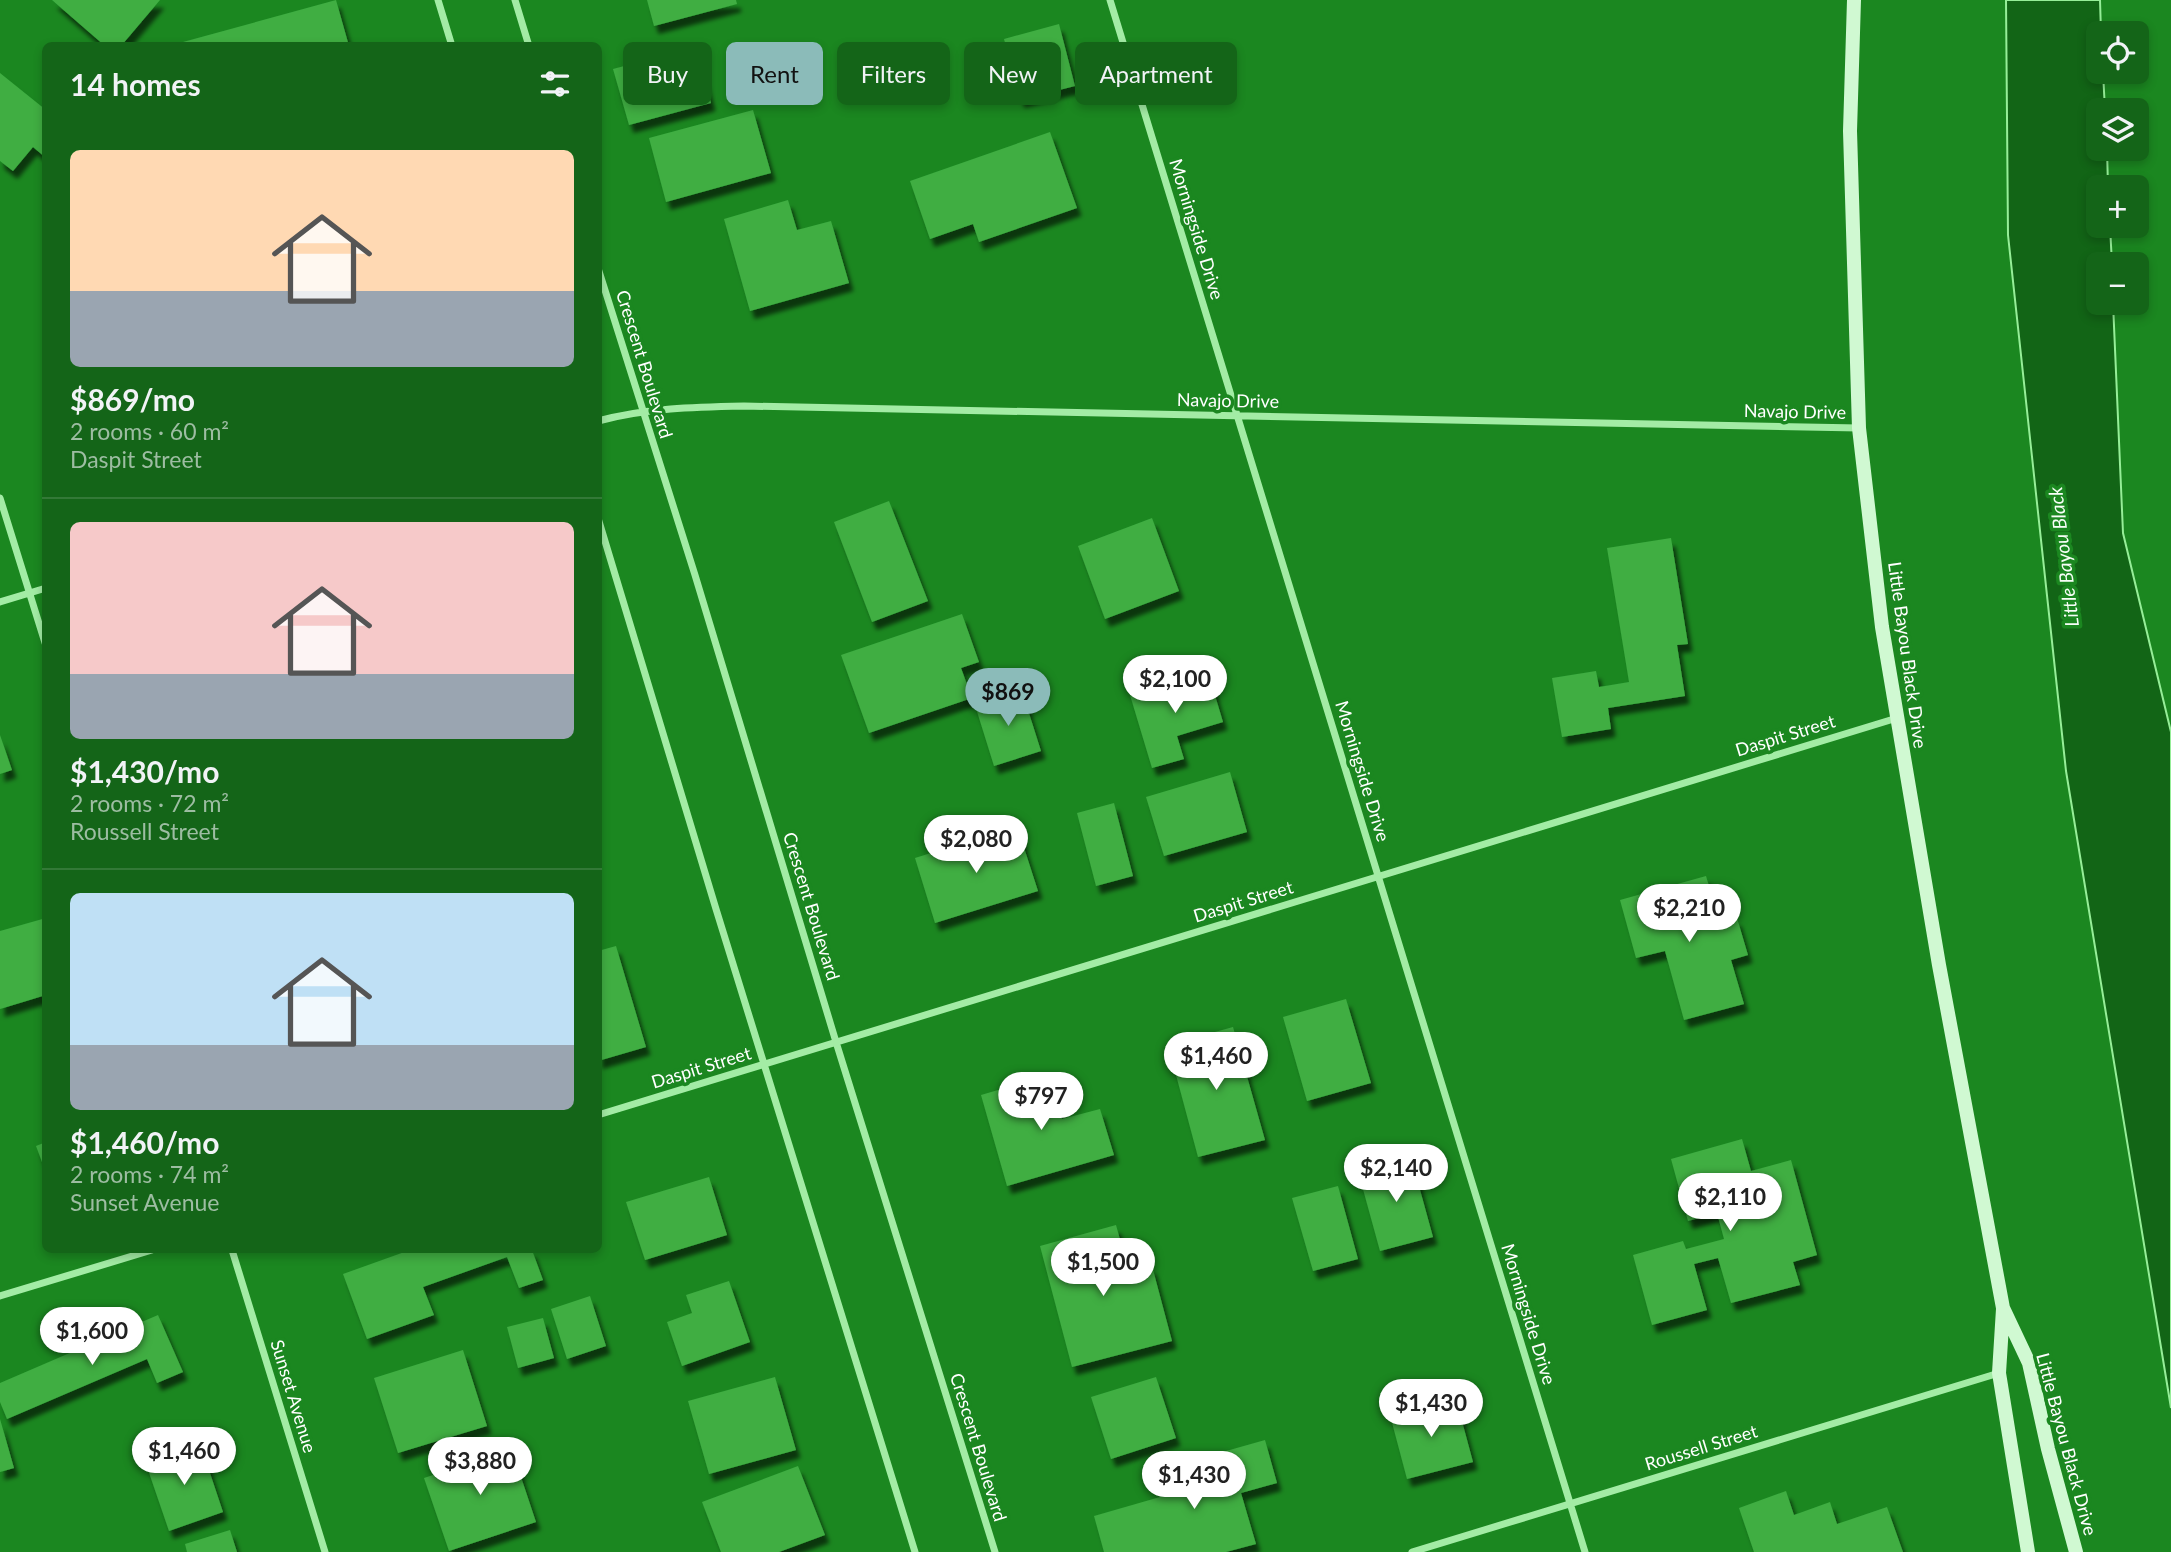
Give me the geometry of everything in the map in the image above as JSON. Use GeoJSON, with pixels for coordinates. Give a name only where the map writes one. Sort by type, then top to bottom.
{"type":"FeatureCollection","features":[{"type":"Feature","properties":{"kind":"main road","name":"Little Bayou Black Drive"},"geometry":{"type":"LineString","coordinates":[[1854,0],[1850,131],[1859,428],[1882,627],[1939,965],[2003,1308],[2029,1363],[2048,1449],[2076,1552]]}},
{"type":"Feature","properties":{"kind":"main road","name":"Little Bayou Black Drive"},"geometry":{"type":"LineString","coordinates":[[2003,1308],[1998,1373],[2028,1552]]}},
{"type":"Feature","properties":{"kind":"street"},"geometry":{"type":"LineString","coordinates":[[438,0],[451,42]]}},
{"type":"Feature","properties":{"kind":"street"},"geometry":{"type":"LineString","coordinates":[[515,0],[528,42]]}},
{"type":"Feature","properties":{"kind":"street","name":"Morningside Drive"},"geometry":{"type":"LineString","coordinates":[[1110,0],[1585,1552]]}},
{"type":"Feature","properties":{"kind":"street","name":"Crescent Boulevard"},"geometry":{"type":"LineString","coordinates":[[602,281],[995,1552]]}},
{"type":"Feature","properties":{"kind":"street","name":"Navajo Drive"},"geometry":{"type":"LineString","coordinates":[[602,420],[684,407],[744,406],[1859,428]]}},
{"type":"Feature","properties":{"kind":"street"},"geometry":{"type":"LineString","coordinates":[[0,498],[42,634]]}},
{"type":"Feature","properties":{"kind":"street"},"geometry":{"type":"LineString","coordinates":[[602,531],[915,1552]]}},
{"type":"Feature","properties":{"kind":"street"},"geometry":{"type":"LineString","coordinates":[[0,602],[42,590]]}},
{"type":"Feature","properties":{"kind":"street","name":"Daspit Street"},"geometry":{"type":"LineString","coordinates":[[602,1114],[1897,718]]}},
{"type":"Feature","properties":{"kind":"street"},"geometry":{"type":"LineString","coordinates":[[0,1296],[142,1253]]}},
{"type":"Feature","properties":{"kind":"street","name":"Sunset Avenue"},"geometry":{"type":"LineString","coordinates":[[233,1253],[325,1552]]}},
{"type":"Feature","properties":{"kind":"street","name":"Roussell Street"},"geometry":{"type":"LineString","coordinates":[[1412,1552],[1998,1373]]}},
{"type":"Feature","properties":{"kind":"water","name":"Little Bayou Black"},"geometry":{"type":"Polygon","coordinates":[[[2006,0],[2100,0],[2101,21],[2086,21],[2086,84],[2104,84],[2104,98],[2086,98],[2086,161],[2107,161],[2108,175],[2086,175],[2086,238],[2111,238],[2111,252],[2086,252],[2086,315],[2114,315],[2123,533],[2171,732],[2171,1408],[2066,771],[2008,235],[2006,0]]]}},
{"type":"Feature","properties":{"kind":"building"},"geometry":{"type":"Polygon","coordinates":[[[52,0],[160,0],[124,42],[100,42],[52,0]]]}},
{"type":"Feature","properties":{"kind":"building"},"geometry":{"type":"Polygon","coordinates":[[[336,0],[348,42],[183,42],[336,0]]]}},
{"type":"Feature","properties":{"kind":"building"},"geometry":{"type":"Polygon","coordinates":[[[647,0],[736,0],[737,4],[654,26],[647,0]]]}},
{"type":"Feature","properties":{"kind":"building"},"geometry":{"type":"Polygon","coordinates":[[[1059,24],[1075,86],[1061,90],[1061,42],[1005,42],[1004,39],[1059,24]]]}},
{"type":"Feature","properties":{"kind":"building"},"geometry":{"type":"Polygon","coordinates":[[[623,66],[623,104],[613,69],[623,66]]]}},
{"type":"Feature","properties":{"kind":"building"},"geometry":{"type":"Polygon","coordinates":[[[0,73],[42,107],[42,155],[33,147],[13,171],[0,161],[0,73]]]}},
{"type":"Feature","properties":{"kind":"building"},"geometry":{"type":"Polygon","coordinates":[[[623,105],[704,105],[629,125],[623,105]]]}},
{"type":"Feature","properties":{"kind":"building"},"geometry":{"type":"Polygon","coordinates":[[[753,110],[771,173],[666,202],[649,138],[753,110]]]}},
{"type":"Feature","properties":{"kind":"building"},"geometry":{"type":"Polygon","coordinates":[[[1050,132],[1077,208],[979,242],[973,224],[930,239],[910,181],[1050,132]]]}},
{"type":"Feature","properties":{"kind":"building"},"geometry":{"type":"Polygon","coordinates":[[[788,200],[797,230],[831,221],[849,283],[750,311],[724,219],[788,200]]]}},
{"type":"Feature","properties":{"kind":"building"},"geometry":{"type":"Polygon","coordinates":[[[889,501],[928,601],[872,622],[834,522],[889,501]]]}},
{"type":"Feature","properties":{"kind":"building"},"geometry":{"type":"Polygon","coordinates":[[[1152,518],[1179,591],[1105,619],[1078,546],[1152,518]]]}},
{"type":"Feature","properties":{"kind":"building"},"geometry":{"type":"Polygon","coordinates":[[[1671,538],[1688,644],[1677,645],[1685,696],[1608,708],[1611,729],[1562,737],[1552,678],[1596,671],[1599,687],[1629,682],[1607,548],[1671,538]]]}},
{"type":"Feature","properties":{"kind":"building"},"geometry":{"type":"Polygon","coordinates":[[[962,614],[979,662],[961,668],[972,698],[869,733],[841,655],[962,614]]]}},
{"type":"Feature","properties":{"kind":"building"},"geometry":{"type":"Polygon","coordinates":[[[1208,672],[1223,722],[1177,736],[1184,759],[1152,768],[1130,695],[1208,672]]]}},
{"type":"Feature","properties":{"kind":"building"},"geometry":{"type":"Polygon","coordinates":[[[1022,691],[1041,751],[994,766],[975,705],[1022,691]]]}},
{"type":"Feature","properties":{"kind":"building"},"geometry":{"type":"Polygon","coordinates":[[[0,735],[12,770],[0,774],[0,735]]]}},
{"type":"Feature","properties":{"kind":"building"},"geometry":{"type":"Polygon","coordinates":[[[1230,772],[1247,832],[1164,856],[1146,797],[1230,772]]]}},
{"type":"Feature","properties":{"kind":"building"},"geometry":{"type":"Polygon","coordinates":[[[1114,803],[1133,876],[1096,886],[1077,813],[1114,803]]]}},
{"type":"Feature","properties":{"kind":"building"},"geometry":{"type":"Polygon","coordinates":[[[1017,826],[1038,891],[935,923],[915,858],[1017,826]]]}},
{"type":"Feature","properties":{"kind":"building"},"geometry":{"type":"Polygon","coordinates":[[[1706,876],[1720,923],[1737,918],[1748,955],[1731,960],[1744,1004],[1684,1020],[1665,951],[1636,958],[1620,900],[1706,876]]]}},
{"type":"Feature","properties":{"kind":"building"},"geometry":{"type":"Polygon","coordinates":[[[42,919],[42,996],[0,1009],[0,931],[42,919]]]}},
{"type":"Feature","properties":{"kind":"building"},"geometry":{"type":"Polygon","coordinates":[[[616,946],[646,1047],[602,1060],[602,950],[616,946]]]}},
{"type":"Feature","properties":{"kind":"building"},"geometry":{"type":"Polygon","coordinates":[[[1346,999],[1371,1083],[1307,1101],[1283,1017],[1346,999]]]}},
{"type":"Feature","properties":{"kind":"building"},"geometry":{"type":"Polygon","coordinates":[[[1233,1027],[1265,1140],[1198,1157],[1168,1045],[1233,1027]]]}},
{"type":"Feature","properties":{"kind":"building"},"geometry":{"type":"Polygon","coordinates":[[[1049,1075],[1062,1119],[1100,1109],[1114,1155],[1007,1186],[981,1095],[1049,1075]]]}},
{"type":"Feature","properties":{"kind":"building"},"geometry":{"type":"Polygon","coordinates":[[[1742,1139],[1751,1171],[1791,1160],[1817,1255],[1793,1262],[1800,1285],[1731,1303],[1718,1258],[1694,1264],[1707,1310],[1652,1325],[1633,1255],[1683,1241],[1686,1249],[1724,1239],[1717,1213],[1688,1221],[1671,1159],[1742,1139]]]}},
{"type":"Feature","properties":{"kind":"building"},"geometry":{"type":"Polygon","coordinates":[[[42,1144],[42,1162],[36,1146],[42,1144]]]}},
{"type":"Feature","properties":{"kind":"building"},"geometry":{"type":"Polygon","coordinates":[[[1411,1157],[1433,1237],[1380,1251],[1358,1171],[1411,1157]]]}},
{"type":"Feature","properties":{"kind":"building"},"geometry":{"type":"Polygon","coordinates":[[[709,1177],[727,1235],[645,1260],[626,1202],[709,1177]]]}},
{"type":"Feature","properties":{"kind":"building"},"geometry":{"type":"Polygon","coordinates":[[[1338,1186],[1358,1259],[1313,1271],[1292,1198],[1338,1186]]]}},
{"type":"Feature","properties":{"kind":"building"},"geometry":{"type":"Polygon","coordinates":[[[1116,1225],[1129,1272],[1152,1266],[1172,1341],[1072,1367],[1040,1246],[1116,1225]]]}},
{"type":"Feature","properties":{"kind":"building"},"geometry":{"type":"Polygon","coordinates":[[[402,1253],[533,1253],[543,1280],[519,1288],[507,1257],[423,1287],[434,1315],[367,1339],[343,1274],[402,1253]]]}},
{"type":"Feature","properties":{"kind":"building"},"geometry":{"type":"Polygon","coordinates":[[[729,1281],[750,1342],[682,1366],[667,1322],[692,1313],[686,1295],[729,1281]]]}},
{"type":"Feature","properties":{"kind":"building"},"geometry":{"type":"Polygon","coordinates":[[[590,1296],[606,1346],[567,1359],[551,1309],[590,1296]]]}},
{"type":"Feature","properties":{"kind":"building"},"geometry":{"type":"Polygon","coordinates":[[[158,1315],[183,1372],[157,1383],[147,1359],[7,1419],[0,1402],[0,1383],[158,1315]]]}},
{"type":"Feature","properties":{"kind":"building"},"geometry":{"type":"Polygon","coordinates":[[[543,1318],[554,1358],[518,1368],[507,1327],[543,1318]]]}},
{"type":"Feature","properties":{"kind":"building"},"geometry":{"type":"Polygon","coordinates":[[[463,1350],[487,1426],[398,1453],[374,1378],[463,1350]]]}},
{"type":"Feature","properties":{"kind":"building"},"geometry":{"type":"Polygon","coordinates":[[[775,1377],[796,1450],[709,1474],[688,1401],[775,1377]]]}},
{"type":"Feature","properties":{"kind":"building"},"geometry":{"type":"Polygon","coordinates":[[[1156,1377],[1176,1438],[1111,1459],[1091,1397],[1156,1377]]]}},
{"type":"Feature","properties":{"kind":"building"},"geometry":{"type":"Polygon","coordinates":[[[1456,1399],[1473,1462],[1407,1479],[1390,1415],[1456,1399]]]}},
{"type":"Feature","properties":{"kind":"building"},"geometry":{"type":"Polygon","coordinates":[[[0,1419],[14,1468],[0,1472],[0,1419]]]}},
{"type":"Feature","properties":{"kind":"building"},"geometry":{"type":"Polygon","coordinates":[[[501,1438],[512,1469],[518,1468],[536,1522],[449,1551],[424,1478],[469,1463],[465,1450],[501,1438]]]}},
{"type":"Feature","properties":{"kind":"building"},"geometry":{"type":"Polygon","coordinates":[[[1265,1440],[1277,1483],[1241,1493],[1256,1544],[1226,1552],[1104,1552],[1094,1516],[1219,1480],[1212,1455],[1265,1440]]]}},
{"type":"Feature","properties":{"kind":"building"},"geometry":{"type":"Polygon","coordinates":[[[200,1443],[223,1512],[169,1531],[145,1461],[200,1443]]]}},
{"type":"Feature","properties":{"kind":"building"},"geometry":{"type":"Polygon","coordinates":[[[798,1466],[825,1535],[779,1552],[721,1552],[702,1502],[798,1466]]]}},
{"type":"Feature","properties":{"kind":"building"},"geometry":{"type":"Polygon","coordinates":[[[1786,1491],[1794,1515],[1830,1502],[1837,1524],[1887,1507],[1903,1552],[1754,1552],[1739,1508],[1786,1491]]]}},
{"type":"Feature","properties":{"kind":"building"},"geometry":{"type":"Polygon","coordinates":[[[230,1530],[237,1552],[187,1552],[185,1544],[230,1530]]]}}]}
